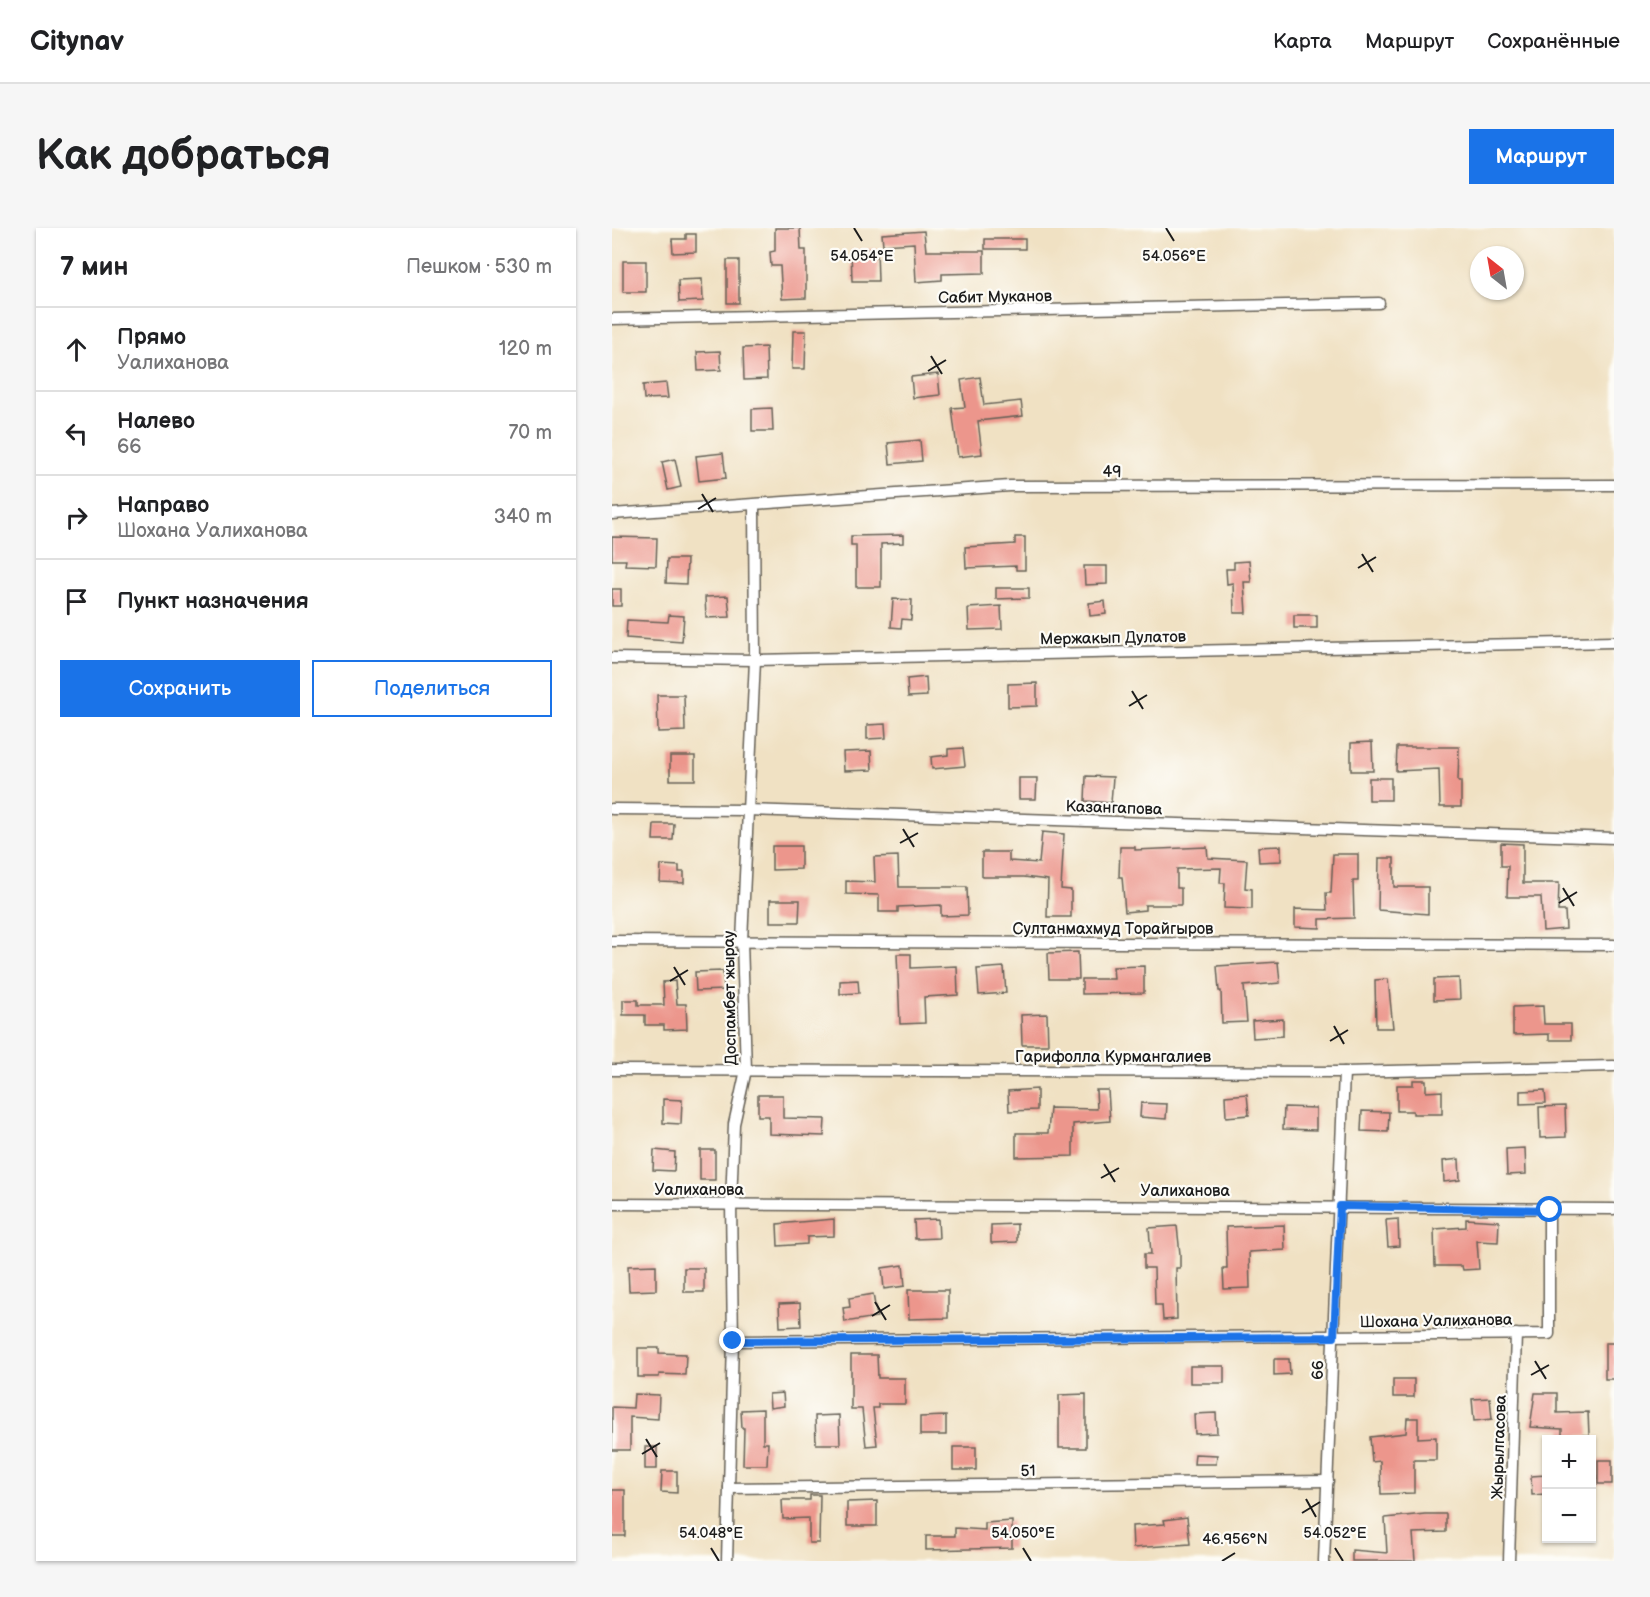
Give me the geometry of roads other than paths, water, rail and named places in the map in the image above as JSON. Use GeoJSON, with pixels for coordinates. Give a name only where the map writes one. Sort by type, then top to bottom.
{"type":"FeatureCollection","features":[{"type":"Feature","properties":{"kind":"street","name":"Сабит Муканов"},"geometry":{"type":"LineString","coordinates":[[612,319],[1379,303]]}},
{"type":"Feature","properties":{"kind":"street","name":"49"},"geometry":{"type":"LineString","coordinates":[[612,514],[1010,486],[1614,484]]}},
{"type":"Feature","properties":{"kind":"street","name":"Доспамбет жырау"},"geometry":{"type":"LineString","coordinates":[[727,1561],[733,1341],[731,1204],[734,1124],[746,1070],[742,941],[746,810],[755,660],[754,505]]}},
{"type":"Feature","properties":{"kind":"street","name":"Мержакып Дулатов"},"geometry":{"type":"LineString","coordinates":[[612,658],[755,660],[1614,642]]}},
{"type":"Feature","properties":{"kind":"street","name":"Казангапова"},"geometry":{"type":"LineString","coordinates":[[612,809],[746,810],[1614,838]]}},
{"type":"Feature","properties":{"kind":"street","name":"Султанмахмуд Торайгыров"},"geometry":{"type":"LineString","coordinates":[[612,941],[1614,945]]}},
{"type":"Feature","properties":{"kind":"street","name":"Гарифолла Курмангалиев"},"geometry":{"type":"LineString","coordinates":[[612,1070],[1344,1072],[1614,1066]]}},
{"type":"Feature","properties":{"kind":"street","name":"66"},"geometry":{"type":"LineString","coordinates":[[1324,1561],[1344,1072]]}},
{"type":"Feature","properties":{"kind":"street","name":"Уалиханова"},"geometry":{"type":"LineString","coordinates":[[612,1204],[1614,1209]]}},
{"type":"Feature","properties":{"kind":"street","name":"Шохана Уалиханова"},"geometry":{"type":"LineString","coordinates":[[733,1341],[1549,1334],[1550,1210]]}},
{"type":"Feature","properties":{"kind":"street","name":"Жырылгасова"},"geometry":{"type":"LineString","coordinates":[[1509,1561],[1516,1334]]}},
{"type":"Feature","properties":{"kind":"street","name":"51"},"geometry":{"type":"LineString","coordinates":[[729,1488],[1328,1481]]}}]}
